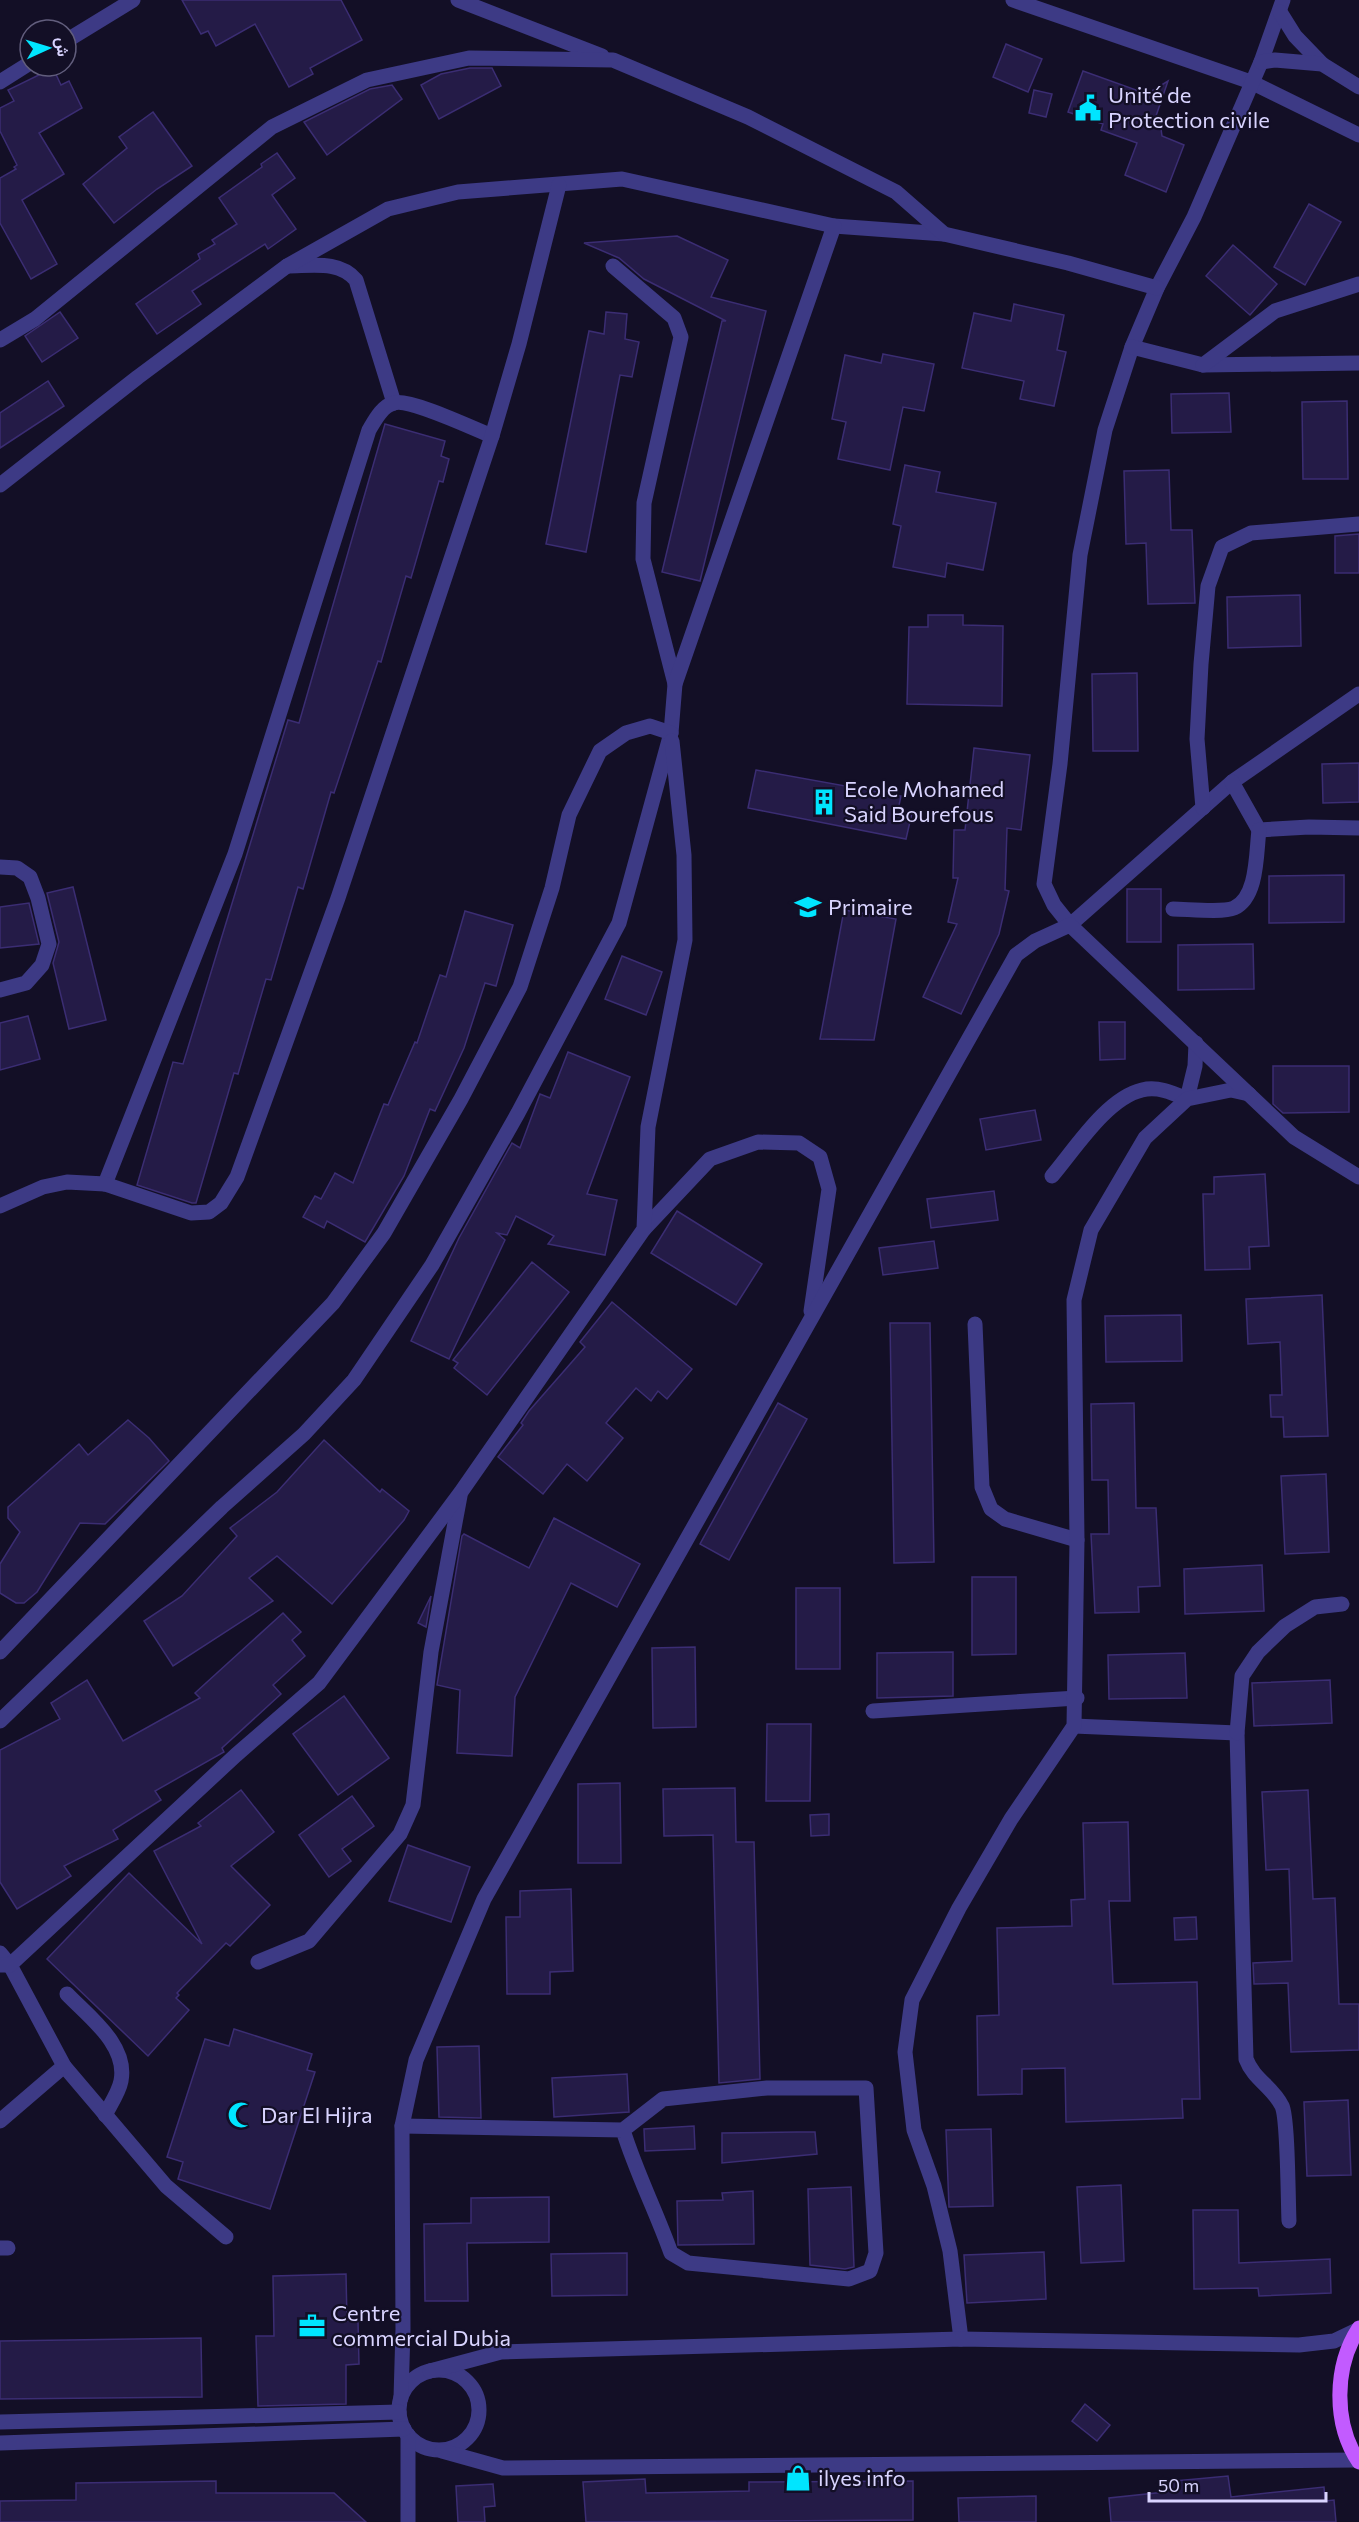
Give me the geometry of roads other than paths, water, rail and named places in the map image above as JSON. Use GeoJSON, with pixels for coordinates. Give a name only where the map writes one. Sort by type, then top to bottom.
{"type":"FeatureCollection","features":[{"type":"Feature","properties":{"kind":"main road"},"geometry":{"type":"LineString","coordinates":[[1358,2329],[1344,2363],[1340,2394],[1343,2428],[1358,2461]]}},
{"type":"Feature","properties":{"kind":"street"},"geometry":{"type":"LineString","coordinates":[[78,34],[133,0]]}},
{"type":"Feature","properties":{"kind":"street"},"geometry":{"type":"LineString","coordinates":[[458,0],[613,60],[748,117],[896,192],[944,234]]}},
{"type":"Feature","properties":{"kind":"street"},"geometry":{"type":"LineString","coordinates":[[1013,0],[1251,82],[1359,135]]}},
{"type":"Feature","properties":{"kind":"street"},"geometry":{"type":"LineString","coordinates":[[1281,6],[1261,62],[1194,217],[1157,288],[1131,347],[1105,430],[1080,555],[1060,764],[1044,884],[1054,905],[1070,925],[1294,1137],[1359,1177]]}},
{"type":"Feature","properties":{"kind":"street"},"geometry":{"type":"LineString","coordinates":[[1281,6],[1295,36],[1322,64],[1359,87]]}},
{"type":"Feature","properties":{"kind":"street"},"geometry":{"type":"LineString","coordinates":[[0,340],[35,319],[272,127],[367,80],[469,58],[613,60]]}},
{"type":"Feature","properties":{"kind":"street"},"geometry":{"type":"LineString","coordinates":[[1261,62],[1275,60],[1322,64]]}},
{"type":"Feature","properties":{"kind":"street"},"geometry":{"type":"LineString","coordinates":[[0,82],[18,71]]}},
{"type":"Feature","properties":{"kind":"street"},"geometry":{"type":"LineString","coordinates":[[0,484],[287,266],[388,209],[458,192],[622,179],[834,226],[944,234],[1068,263],[1157,288]]}},
{"type":"Feature","properties":{"kind":"street"},"geometry":{"type":"LineString","coordinates":[[0,1206],[43,1187],[67,1182],[105,1184],[191,1213],[209,1212],[222,1203],[237,1177],[338,898],[492,436],[519,344],[558,185]]}},
{"type":"Feature","properties":{"kind":"street"},"geometry":{"type":"LineString","coordinates":[[0,1721],[222,1507],[304,1434],[354,1380],[432,1265],[518,1113],[619,923],[671,733],[675,684],[834,226]]}},
{"type":"Feature","properties":{"kind":"street"},"geometry":{"type":"LineString","coordinates":[[287,266],[338,266],[348,271],[356,280],[394,403]]}},
{"type":"Feature","properties":{"kind":"street"},"geometry":{"type":"LineString","coordinates":[[613,266],[674,318],[681,337],[644,503],[643,559],[675,684]]}},
{"type":"Feature","properties":{"kind":"street"},"geometry":{"type":"LineString","coordinates":[[1203,365],[1275,311],[1359,284]]}},
{"type":"Feature","properties":{"kind":"street"},"geometry":{"type":"LineString","coordinates":[[1131,347],[1203,365],[1359,363]]}},
{"type":"Feature","properties":{"kind":"street"},"geometry":{"type":"LineString","coordinates":[[105,1184],[235,854],[369,430],[378,414],[394,403],[411,404],[492,436]]}},
{"type":"Feature","properties":{"kind":"street"},"geometry":{"type":"LineString","coordinates":[[1203,807],[1197,739],[1201,664],[1208,586],[1222,547],[1251,533],[1359,524]]}},
{"type":"Feature","properties":{"kind":"street"},"geometry":{"type":"LineString","coordinates":[[408,2522],[406,2432],[400,2405],[403,2329],[402,2126],[416,2060],[484,1899],[1016,955],[1035,941],[1070,925],[1232,782],[1359,694]]}},
{"type":"Feature","properties":{"kind":"street"},"geometry":{"type":"LineString","coordinates":[[0,1652],[333,1303],[384,1233],[461,1099],[520,987],[552,888],[569,815],[600,751],[626,733],[650,726],[671,733]]}},
{"type":"Feature","properties":{"kind":"street"},"geometry":{"type":"LineString","coordinates":[[645,1229],[648,1127],[685,940],[684,855],[671,733]]}},
{"type":"Feature","properties":{"kind":"street"},"geometry":{"type":"LineString","coordinates":[[1173,909],[1233,909],[1245,899],[1250,888],[1259,830],[1232,782]]}},
{"type":"Feature","properties":{"kind":"street"},"geometry":{"type":"LineString","coordinates":[[1259,830],[1309,827],[1359,828]]}},
{"type":"Feature","properties":{"kind":"street"},"geometry":{"type":"LineString","coordinates":[[0,867],[17,868],[30,877],[38,898],[49,944],[42,965],[26,983],[0,990]]}},
{"type":"Feature","properties":{"kind":"street"},"geometry":{"type":"LineString","coordinates":[[1187,1099],[1195,1066],[1196,1042]]}},
{"type":"Feature","properties":{"kind":"street"},"geometry":{"type":"LineString","coordinates":[[1052,1176],[1108,1109],[1141,1090],[1163,1089],[1187,1099]]}},
{"type":"Feature","properties":{"kind":"street"},"geometry":{"type":"LineString","coordinates":[[961,2339],[950,2251],[934,2186],[914,2130],[905,2052],[912,2000],[959,1908],[1011,1819],[1074,1726],[1077,1698],[1077,1540],[1074,1300],[1091,1230],[1146,1138],[1187,1099],[1231,1090],[1250,1094]]}},
{"type":"Feature","properties":{"kind":"street"},"geometry":{"type":"LineString","coordinates":[[226,2236],[166,2186],[64,2067],[3,1961],[319,1683],[461,1492],[645,1229],[710,1159],[758,1142],[799,1143],[820,1157],[829,1189],[810,1322]]}},
{"type":"Feature","properties":{"kind":"street"},"geometry":{"type":"LineString","coordinates":[[975,1324],[982,1487],[991,1509],[1005,1519],[1077,1540]]}},
{"type":"Feature","properties":{"kind":"street"},"geometry":{"type":"LineString","coordinates":[[258,1962],[309,1941],[400,1834],[413,1805],[431,1652],[461,1492]]}},
{"type":"Feature","properties":{"kind":"street"},"geometry":{"type":"LineString","coordinates":[[1289,2221],[1283,2108],[1272,2090],[1252,2074],[1246,2059],[1238,1733],[1242,1676],[1258,1652],[1286,1626],[1315,1607],[1342,1604]]}},
{"type":"Feature","properties":{"kind":"street"},"geometry":{"type":"LineString","coordinates":[[873,1711],[1077,1698]]}},
{"type":"Feature","properties":{"kind":"street"},"geometry":{"type":"LineString","coordinates":[[1074,1726],[1238,1733]]}},
{"type":"Feature","properties":{"kind":"street"},"geometry":{"type":"LineString","coordinates":[[67,1994],[112,2042],[120,2056],[121,2082],[105,2115]]}},
{"type":"Feature","properties":{"kind":"street"},"geometry":{"type":"LineString","coordinates":[[0,2121],[64,2067]]}},
{"type":"Feature","properties":{"kind":"street"},"geometry":{"type":"LineString","coordinates":[[402,2126],[623,2130],[663,2099],[768,2088],[866,2088],[876,2253],[870,2271],[849,2279],[688,2263],[671,2253],[658,2217],[636,2171],[623,2130]]}},
{"type":"Feature","properties":{"kind":"street"},"geometry":{"type":"LineString","coordinates":[[400,2405],[417,2376],[430,2370],[501,2352],[961,2339],[1299,2345],[1334,2342],[1358,2329]]}},
{"type":"Feature","properties":{"kind":"street"},"geometry":{"type":"LineString","coordinates":[[430,2370],[443,2370],[467,2380],[480,2404],[475,2430],[466,2441],[455,2448],[442,2451]]}},
{"type":"Feature","properties":{"kind":"street"},"geometry":{"type":"LineString","coordinates":[[0,2422],[400,2405]]}},
{"type":"Feature","properties":{"kind":"street"},"geometry":{"type":"LineString","coordinates":[[0,2443],[406,2432],[417,2444],[429,2449],[503,2468],[1358,2461]]}},
{"type":"Feature","properties":{"kind":"place","name":"Unité de Protection civile"},"geometry":{"type":"Point","coordinates":[1088,108]}},
{"type":"Feature","properties":{"kind":"place","name":"Ecole Mohamed Said Bourefous"},"geometry":{"type":"Point","coordinates":[824,802]}},
{"type":"Feature","properties":{"kind":"place","name":"Primaire"},"geometry":{"type":"Point","coordinates":[808,907]}},
{"type":"Feature","properties":{"kind":"place","name":"Dar El Hijra"},"geometry":{"type":"Point","coordinates":[241,2115]}},
{"type":"Feature","properties":{"kind":"place","name":"Centre commercial Dubia"},"geometry":{"type":"Point","coordinates":[312,2326]}},
{"type":"Feature","properties":{"kind":"place","name":"ilyes info"},"geometry":{"type":"Point","coordinates":[798,2478]}}]}
